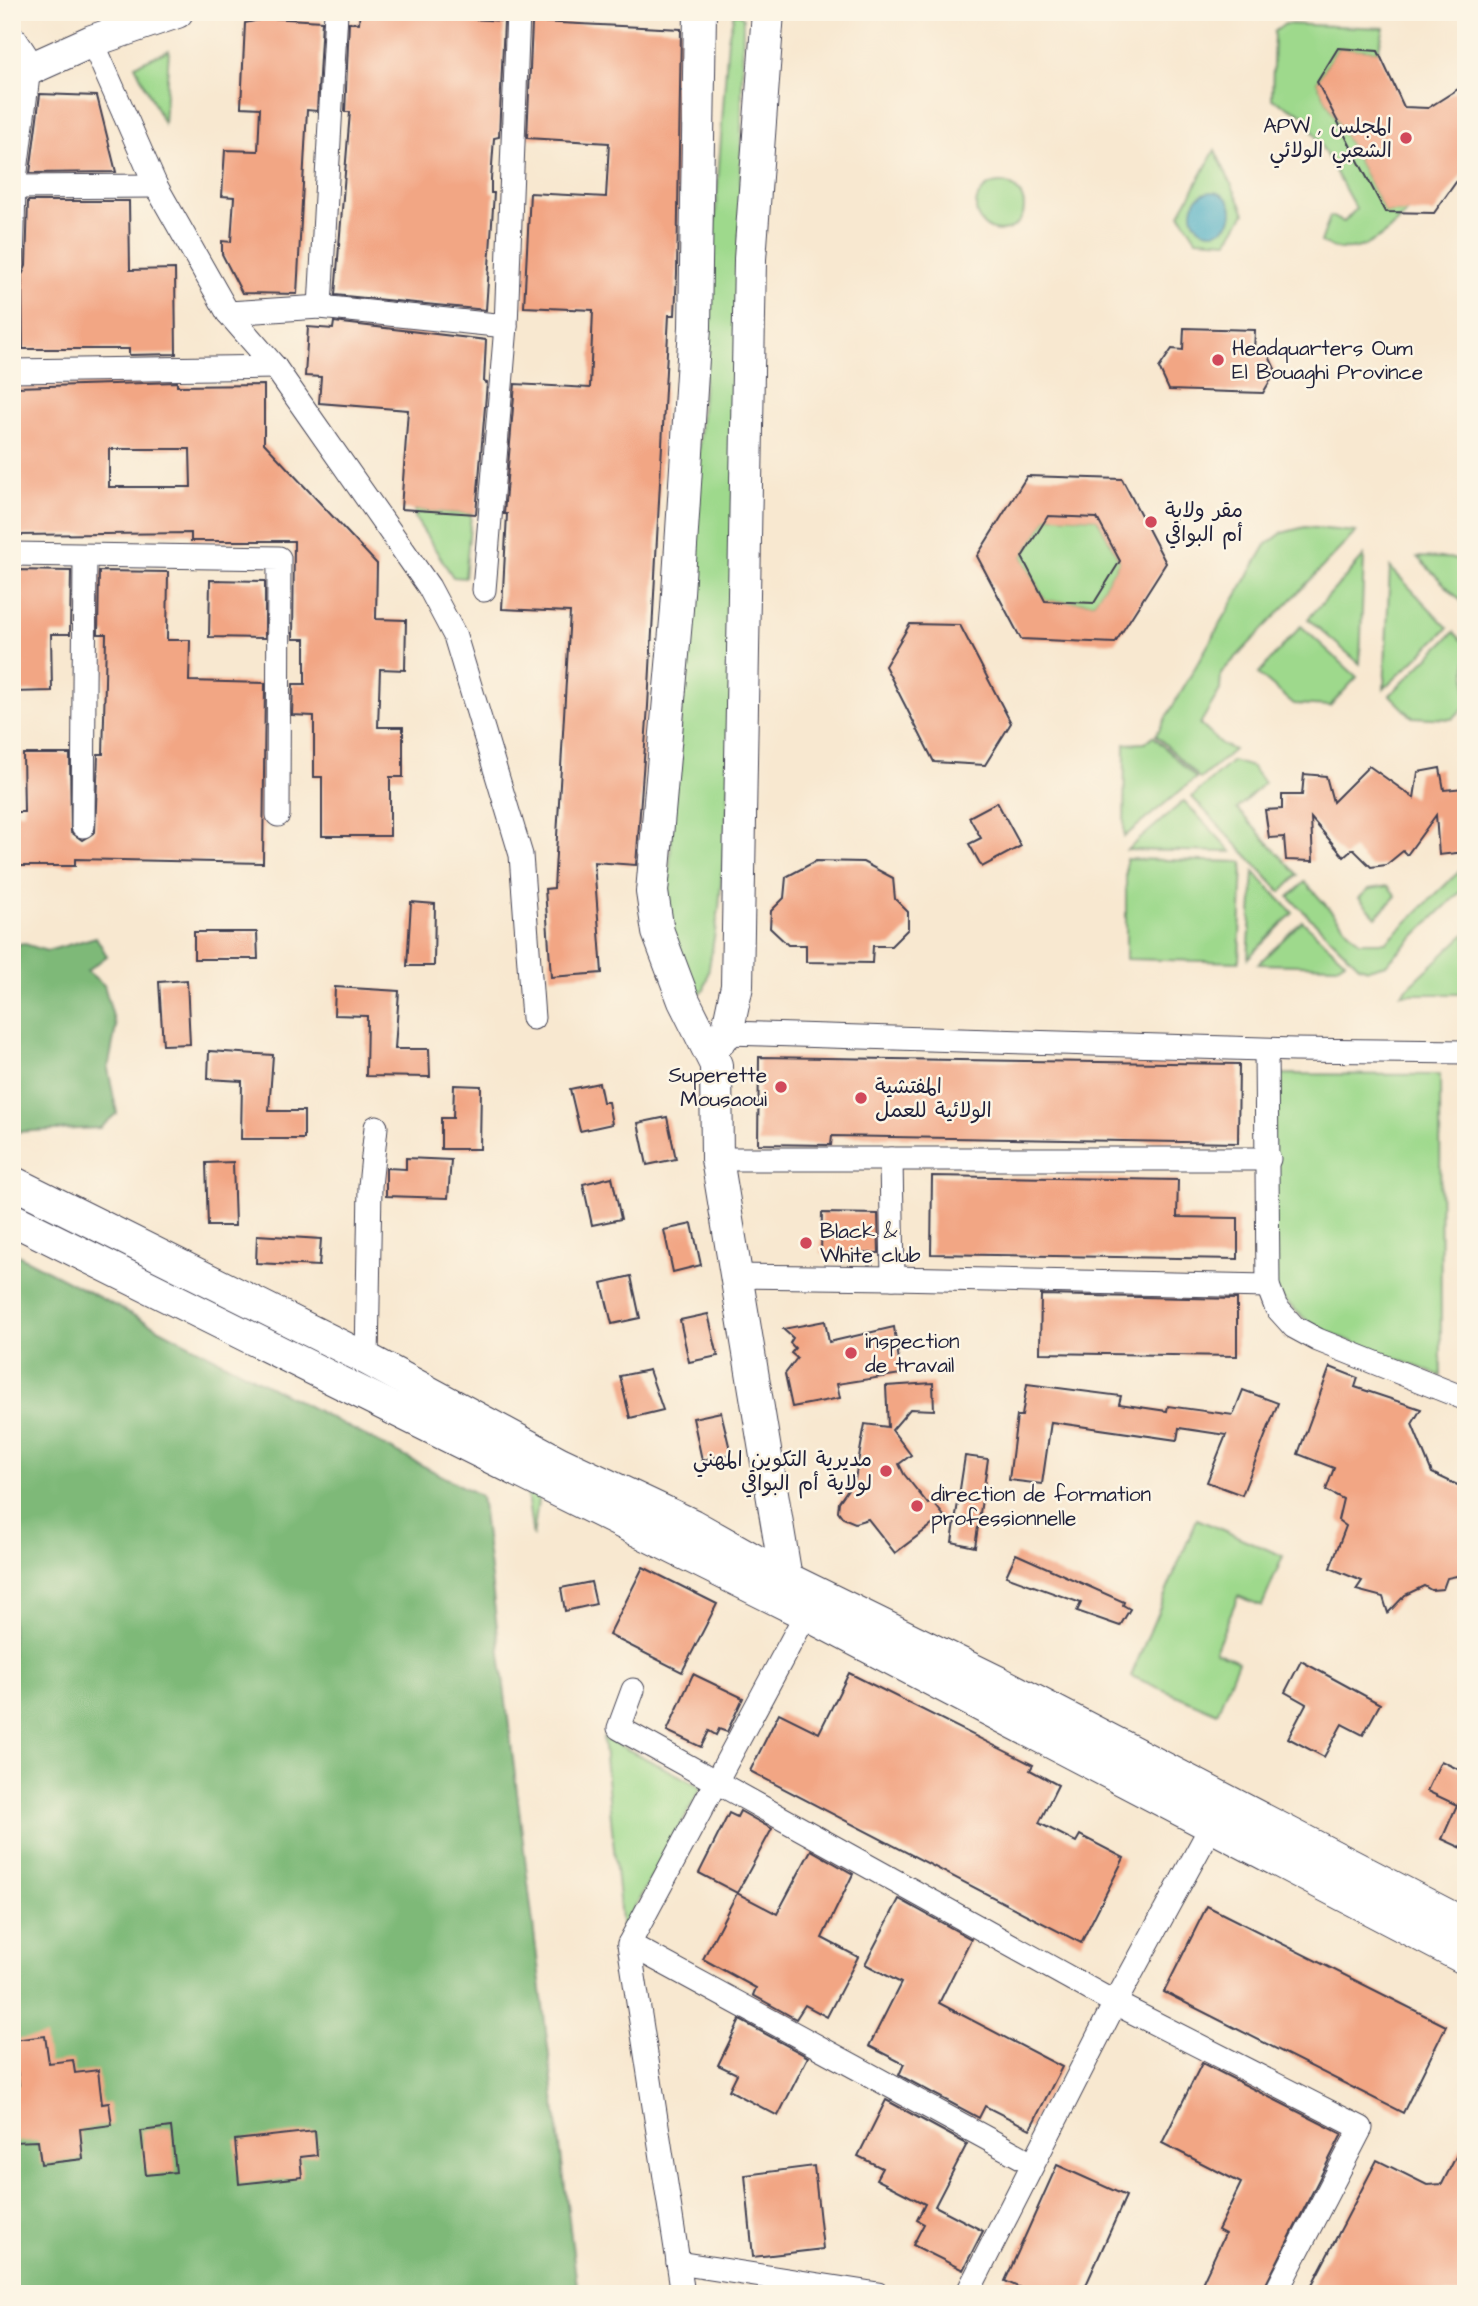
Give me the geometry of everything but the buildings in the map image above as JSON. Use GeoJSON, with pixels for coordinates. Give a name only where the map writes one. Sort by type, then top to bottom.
{"type":"FeatureCollection","features":[{"type":"Feature","properties":{"kind":"main road"},"geometry":{"type":"LineString","coordinates":[[700,12],[695,327],[677,609],[652,892],[662,943],[684,1001],[716,1065],[717,1159],[786,1578]]}},
{"type":"Feature","properties":{"kind":"main road"},"geometry":{"type":"LineString","coordinates":[[727,1032],[737,986],[750,259],[768,12]]}},
{"type":"Feature","properties":{"kind":"main road"},"geometry":{"type":"LineString","coordinates":[[18,62],[92,41],[168,13]]}},
{"type":"Feature","properties":{"kind":"main road"},"geometry":{"type":"LineString","coordinates":[[12,1182],[367,1359],[560,1463],[692,1525],[1219,1812],[1466,1959]]}},
{"type":"Feature","properties":{"kind":"main road"},"geometry":{"type":"LineString","coordinates":[[12,1219],[806,1614],[1219,1812],[1466,1925]]}},
{"type":"Feature","properties":{"kind":"street"},"geometry":{"type":"LineString","coordinates":[[320,307],[336,12]]}},
{"type":"Feature","properties":{"kind":"street"},"geometry":{"type":"LineString","coordinates":[[484,590],[506,326],[518,12]]}},
{"type":"Feature","properties":{"kind":"street"},"geometry":{"type":"LineString","coordinates":[[92,41],[156,186],[228,313],[275,367],[429,587],[455,636],[521,855],[533,1018]]}},
{"type":"Feature","properties":{"kind":"street"},"geometry":{"type":"LineString","coordinates":[[12,266],[18,62]]}},
{"type":"Feature","properties":{"kind":"street"},"geometry":{"type":"LineString","coordinates":[[13,187],[156,186]]}},
{"type":"Feature","properties":{"kind":"street"},"geometry":{"type":"LineString","coordinates":[[228,313],[320,307],[506,326]]}},
{"type":"Feature","properties":{"kind":"street"},"geometry":{"type":"LineString","coordinates":[[12,371],[275,367]]}},
{"type":"Feature","properties":{"kind":"street"},"geometry":{"type":"LineString","coordinates":[[12,554],[279,558],[278,815]]}},
{"type":"Feature","properties":{"kind":"street"},"geometry":{"type":"LineString","coordinates":[[83,826],[85,556]]}},
{"type":"Feature","properties":{"kind":"street"},"geometry":{"type":"LineString","coordinates":[[716,1065],[727,1032],[1266,1050],[1466,1052]]}},
{"type":"Feature","properties":{"kind":"street"},"geometry":{"type":"LineString","coordinates":[[1266,1050],[1268,1286],[1276,1307],[1294,1327],[1318,1340],[1466,1399]]}},
{"type":"Feature","properties":{"kind":"street"},"geometry":{"type":"LineString","coordinates":[[367,1359],[370,1186],[376,1127]]}},
{"type":"Feature","properties":{"kind":"street"},"geometry":{"type":"LineString","coordinates":[[717,1159],[1269,1159]]}},
{"type":"Feature","properties":{"kind":"street"},"geometry":{"type":"LineString","coordinates":[[891,1159],[893,1278]]}},
{"type":"Feature","properties":{"kind":"street"},"geometry":{"type":"LineString","coordinates":[[736,1276],[1268,1286]]}},
{"type":"Feature","properties":{"kind":"street"},"geometry":{"type":"LineString","coordinates":[[682,2294],[629,1944],[713,1781],[806,1614],[786,1578]]}},
{"type":"Feature","properties":{"kind":"street"},"geometry":{"type":"LineString","coordinates":[[633,1690],[619,1728],[1115,2003],[1361,2129],[1275,2294]]}},
{"type":"Feature","properties":{"kind":"street"},"geometry":{"type":"LineString","coordinates":[[967,2294],[1115,2003],[1219,1812]]}},
{"type":"Feature","properties":{"kind":"street"},"geometry":{"type":"LineString","coordinates":[[629,1944],[1032,2163]]}},
{"type":"Feature","properties":{"kind":"street"},"geometry":{"type":"LineString","coordinates":[[678,2263],[878,2294]]}},
{"type":"Feature","properties":{"kind":"green space"},"geometry":{"type":"Polygon","coordinates":[[[734,14],[740,14],[743,18],[732,755],[719,908],[704,990],[695,993],[666,915],[728,38],[734,14]]]}},
{"type":"Feature","properties":{"kind":"green space"},"geometry":{"type":"Polygon","coordinates":[[[1285,24],[1384,28],[1378,51],[1338,48],[1317,82],[1385,212],[1407,212],[1379,238],[1357,248],[1333,247],[1321,242],[1330,216],[1344,222],[1356,209],[1304,115],[1272,99],[1274,32],[1285,24]]]}},
{"type":"Feature","properties":{"kind":"green space"},"geometry":{"type":"Polygon","coordinates":[[[169,50],[164,124],[135,65],[169,50]]]}},
{"type":"Feature","properties":{"kind":"green space"},"geometry":{"type":"Polygon","coordinates":[[[1215,150],[1245,213],[1228,241],[1196,239],[1180,214],[1215,150]]]}},
{"type":"Feature","properties":{"kind":"green space"},"geometry":{"type":"Polygon","coordinates":[[[1000,183],[1017,190],[1024,207],[1017,224],[1000,231],[983,224],[976,207],[983,190],[1000,183]]]}},
{"type":"Feature","properties":{"kind":"green space"},"geometry":{"type":"Polygon","coordinates":[[[415,510],[471,514],[465,578],[453,577],[415,518],[415,510]]]}},
{"type":"Feature","properties":{"kind":"green space"},"geometry":{"type":"Polygon","coordinates":[[[1048,516],[1097,518],[1120,561],[1094,603],[1045,601],[1022,557],[1048,516]]]}},
{"type":"Feature","properties":{"kind":"green space"},"geometry":{"type":"Polygon","coordinates":[[[1305,527],[1356,532],[1221,673],[1220,690],[1200,724],[1221,744],[1234,750],[1200,779],[1156,735],[1266,545],[1282,533],[1305,527]]]}},
{"type":"Feature","properties":{"kind":"green space"},"geometry":{"type":"Polygon","coordinates":[[[1364,556],[1360,664],[1308,619],[1364,556]]]}},
{"type":"Feature","properties":{"kind":"green space"},"geometry":{"type":"Polygon","coordinates":[[[1417,557],[1466,559],[1466,606],[1417,557]]]}},
{"type":"Feature","properties":{"kind":"green space"},"geometry":{"type":"Polygon","coordinates":[[[1390,567],[1448,628],[1384,689],[1390,567]]]}},
{"type":"Feature","properties":{"kind":"green space"},"geometry":{"type":"Polygon","coordinates":[[[1301,626],[1357,677],[1330,706],[1294,704],[1258,674],[1301,626]]]}},
{"type":"Feature","properties":{"kind":"green space"},"geometry":{"type":"Polygon","coordinates":[[[1454,632],[1466,645],[1466,706],[1452,719],[1412,717],[1390,695],[1454,632]]]}},
{"type":"Feature","properties":{"kind":"green space"},"geometry":{"type":"Polygon","coordinates":[[[1153,736],[1196,778],[1124,837],[1125,744],[1145,743],[1153,736]]]}},
{"type":"Feature","properties":{"kind":"green space"},"geometry":{"type":"Polygon","coordinates":[[[1232,761],[1252,767],[1264,783],[1237,809],[1298,875],[1281,892],[1192,797],[1232,761]]]}},
{"type":"Feature","properties":{"kind":"green space"},"geometry":{"type":"Polygon","coordinates":[[[1184,801],[1232,852],[1127,850],[1184,801]]]}},
{"type":"Feature","properties":{"kind":"green space"},"geometry":{"type":"Polygon","coordinates":[[[1126,859],[1243,862],[1239,962],[1126,959],[1126,859]]]}},
{"type":"Feature","properties":{"kind":"green space"},"geometry":{"type":"Polygon","coordinates":[[[1466,865],[1466,886],[1386,964],[1368,969],[1359,966],[1289,897],[1305,882],[1359,942],[1386,942],[1466,865]]]}},
{"type":"Feature","properties":{"kind":"green space"},"geometry":{"type":"Polygon","coordinates":[[[1254,872],[1293,913],[1248,958],[1254,872]]]}},
{"type":"Feature","properties":{"kind":"green space"},"geometry":{"type":"Polygon","coordinates":[[[1388,886],[1396,896],[1376,917],[1359,898],[1369,889],[1388,886]]]}},
{"type":"Feature","properties":{"kind":"green space"},"geometry":{"type":"Polygon","coordinates":[[[1302,921],[1345,961],[1337,966],[1258,964],[1302,921]]]}},
{"type":"Feature","properties":{"kind":"green space"},"geometry":{"type":"Polygon","coordinates":[[[1466,933],[1466,994],[1401,994],[1466,933]]]}},
{"type":"Feature","properties":{"kind":"green space"},"geometry":{"type":"Polygon","coordinates":[[[96,937],[107,956],[87,971],[104,985],[116,1027],[108,1069],[117,1113],[100,1128],[12,1132],[12,947],[22,943],[47,951],[96,937]]]}},
{"type":"Feature","properties":{"kind":"green space"},"geometry":{"type":"Polygon","coordinates":[[[1267,1074],[1440,1075],[1441,1376],[1314,1327],[1268,1286],[1267,1074]]]}},
{"type":"Feature","properties":{"kind":"green space"},"geometry":{"type":"Polygon","coordinates":[[[12,1252],[481,1496],[578,2294],[12,2294],[12,1252]]]}},
{"type":"Feature","properties":{"kind":"green space"},"geometry":{"type":"Polygon","coordinates":[[[526,1487],[539,1493],[533,1537],[526,1487]]]}},
{"type":"Feature","properties":{"kind":"green space"},"geometry":{"type":"Polygon","coordinates":[[[1197,1519],[1283,1556],[1262,1606],[1238,1596],[1215,1651],[1238,1661],[1217,1713],[1131,1676],[1197,1519]]]}},
{"type":"Feature","properties":{"kind":"green space"},"geometry":{"type":"Polygon","coordinates":[[[603,1737],[702,1787],[622,1930],[603,1737]]]}},
{"type":"Feature","properties":{"kind":"water"},"geometry":{"type":"Polygon","coordinates":[[[1212,192],[1226,198],[1232,212],[1226,226],[1212,232],[1198,226],[1192,212],[1198,198],[1212,192]]]}},
{"type":"Feature","properties":{"kind":"place","name":"APW , المجلس الشعبي الولائي"},"geometry":{"type":"Point","coordinates":[1406,138]}},
{"type":"Feature","properties":{"kind":"place","name":"Headquarters Oum El Bouaghi Province"},"geometry":{"type":"Point","coordinates":[1218,360]}},
{"type":"Feature","properties":{"kind":"place","name":"مقر ولاية أم البواقي"},"geometry":{"type":"Point","coordinates":[1151,522]}},
{"type":"Feature","properties":{"kind":"place","name":"Superette Mousaoui"},"geometry":{"type":"Point","coordinates":[781,1087]}},
{"type":"Feature","properties":{"kind":"place","name":"المفتشية الولائية للعمل"},"geometry":{"type":"Point","coordinates":[861,1098]}},
{"type":"Feature","properties":{"kind":"place","name":"Black & White club"},"geometry":{"type":"Point","coordinates":[806,1243]}},
{"type":"Feature","properties":{"kind":"place","name":"inspection de travail"},"geometry":{"type":"Point","coordinates":[851,1353]}},
{"type":"Feature","properties":{"kind":"place","name":"مديرية التكوين المهني لولاية أم البواقي"},"geometry":{"type":"Point","coordinates":[886,1471]}},
{"type":"Feature","properties":{"kind":"place","name":"direction de formation professionnelle"},"geometry":{"type":"Point","coordinates":[917,1506]}}]}
